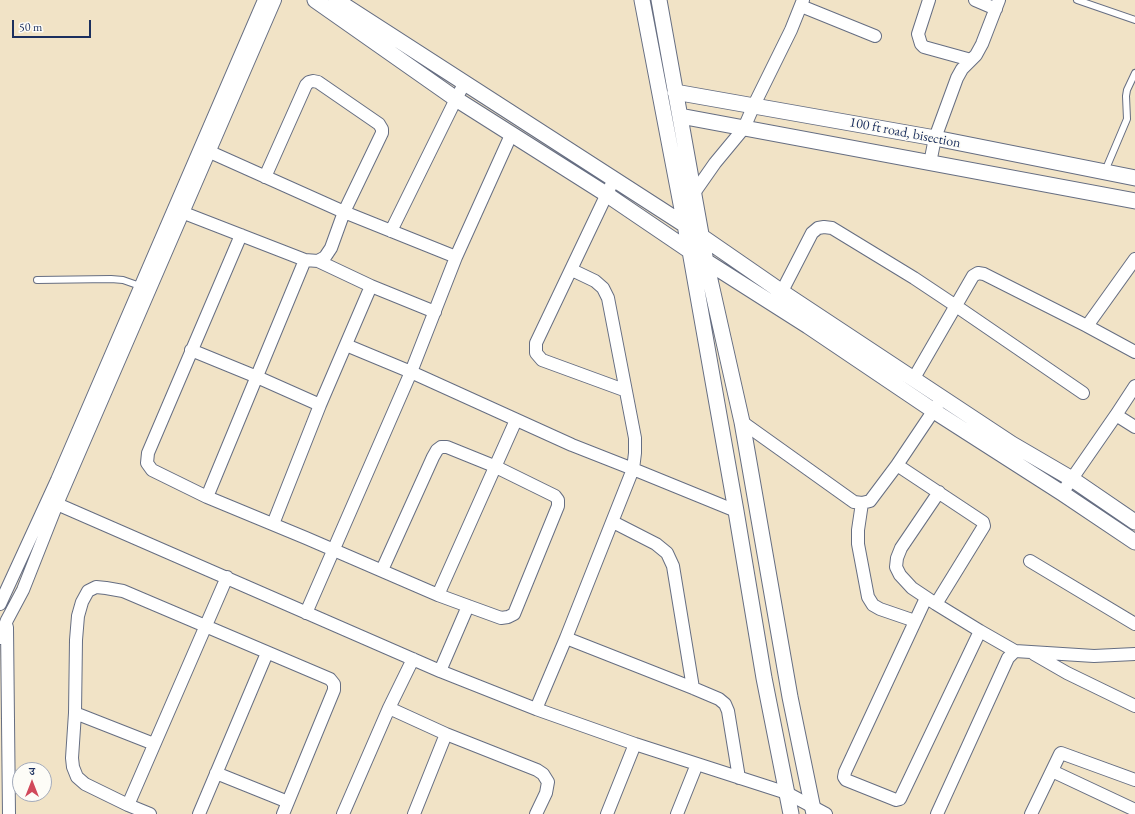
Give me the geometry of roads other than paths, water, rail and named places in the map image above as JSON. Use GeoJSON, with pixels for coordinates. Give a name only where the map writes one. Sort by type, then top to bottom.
{"type":"FeatureCollection","features":[{"type":"Feature","properties":{"kind":"street"},"geometry":{"type":"LineString","coordinates":[[9,814],[7,620],[1,602],[5,579],[57,480],[264,0]]}},
{"type":"Feature","properties":{"kind":"street"},"geometry":{"type":"LineString","coordinates":[[0,638],[7,620],[23,590],[57,504],[275,0]]}},
{"type":"Feature","properties":{"kind":"street"},"geometry":{"type":"LineString","coordinates":[[315,0],[456,99],[606,194],[706,262],[778,299],[914,378],[1012,444],[1072,479],[1135,522]]}},
{"type":"Feature","properties":{"kind":"street"},"geometry":{"type":"LineString","coordinates":[[336,0],[355,6],[464,84],[685,224],[702,236],[778,299],[934,411],[1135,542]]}},
{"type":"Feature","properties":{"kind":"street"},"geometry":{"type":"LineString","coordinates":[[642,0],[690,251],[764,678],[791,814]]}},
{"type":"Feature","properties":{"kind":"street"},"geometry":{"type":"LineString","coordinates":[[658,0],[706,262],[742,422],[790,697],[813,811]]}},
{"type":"Feature","properties":{"kind":"street"},"geometry":{"type":"LineString","coordinates":[[929,0],[918,34],[921,44],[924,47],[971,60]]}},
{"type":"Feature","properties":{"kind":"street"},"geometry":{"type":"LineString","coordinates":[[930,163],[935,138],[957,78],[962,68],[976,55],[982,44],[997,4],[975,0]]}},
{"type":"Feature","properties":{"kind":"street"},"geometry":{"type":"LineString","coordinates":[[680,197],[694,193],[715,163],[744,128],[791,30],[802,3],[875,36]]}},
{"type":"Feature","properties":{"kind":"street"},"geometry":{"type":"LineString","coordinates":[[265,177],[306,85],[309,82],[318,82],[379,124],[382,128],[382,133],[344,212],[331,248],[325,257],[318,262]]}},
{"type":"Feature","properties":{"kind":"street"},"geometry":{"type":"LineString","coordinates":[[391,231],[464,84]]}},
{"type":"Feature","properties":{"kind":"street","name":"100 ft road, bisection"},"geometry":{"type":"LineString","coordinates":[[675,92],[935,138],[1135,178]]}},
{"type":"Feature","properties":{"kind":"street"},"geometry":{"type":"LineString","coordinates":[[680,116],[1135,201]]}},
{"type":"Feature","properties":{"kind":"street"},"geometry":{"type":"LineString","coordinates":[[306,613],[410,372],[456,257],[511,135]]}},
{"type":"Feature","properties":{"kind":"street"},"geometry":{"type":"LineString","coordinates":[[210,152],[344,212],[456,257]]}},
{"type":"Feature","properties":{"kind":"street"},"geometry":{"type":"LineString","coordinates":[[614,179],[536,343],[536,352],[542,360],[624,390]]}},
{"type":"Feature","properties":{"kind":"street"},"geometry":{"type":"LineString","coordinates":[[184,213],[305,260],[318,262],[371,286],[435,312]]}},
{"type":"Feature","properties":{"kind":"street"},"geometry":{"type":"LineString","coordinates":[[778,299],[812,233],[818,228],[832,228],[956,306],[1083,393]]}},
{"type":"Feature","properties":{"kind":"street"},"geometry":{"type":"LineString","coordinates":[[240,235],[148,453],[147,463],[152,470],[208,497],[438,595],[501,618],[508,618],[514,614],[558,506],[558,500],[555,496],[494,466],[447,446],[441,447],[437,450],[382,570]]}},
{"type":"Feature","properties":{"kind":"street"},"geometry":{"type":"LineString","coordinates":[[1088,326],[1135,259]]}},
{"type":"Feature","properties":{"kind":"street"},"geometry":{"type":"LineString","coordinates":[[208,497],[305,260]]}},
{"type":"Feature","properties":{"kind":"street"},"geometry":{"type":"LineString","coordinates":[[536,709],[634,469],[635,438],[624,390],[608,298],[603,288],[595,281],[572,270]]}},
{"type":"Feature","properties":{"kind":"street"},"geometry":{"type":"LineString","coordinates":[[914,378],[973,276],[978,273],[984,274],[1088,326],[1135,352]]}},
{"type":"Feature","properties":{"kind":"street"},"geometry":{"type":"LineString","coordinates":[[273,524],[320,405],[371,286]]}},
{"type":"Feature","properties":{"kind":"street"},"geometry":{"type":"LineString","coordinates":[[346,346],[410,372],[572,445],[736,511]]}},
{"type":"Feature","properties":{"kind":"street"},"geometry":{"type":"LineString","coordinates":[[191,350],[320,405]]}},
{"type":"Feature","properties":{"kind":"street"},"geometry":{"type":"LineString","coordinates":[[1062,493],[1135,386]]}},
{"type":"Feature","properties":{"kind":"street"},"geometry":{"type":"LineString","coordinates":[[742,422],[854,502],[862,503],[870,501],[897,465],[942,397]]}},
{"type":"Feature","properties":{"kind":"street"},"geometry":{"type":"LineString","coordinates":[[1116,415],[1135,427]]}},
{"type":"Feature","properties":{"kind":"street"},"geometry":{"type":"LineString","coordinates":[[438,595],[494,466],[516,420]]}},
{"type":"Feature","properties":{"kind":"street"},"geometry":{"type":"LineString","coordinates":[[897,465],[982,520],[984,526],[936,604]]}},
{"type":"Feature","properties":{"kind":"street"},"geometry":{"type":"LineString","coordinates":[[939,492],[901,548],[897,558],[896,567],[900,575],[912,588],[926,598],[1015,651],[1094,656],[1135,654]]}},
{"type":"Feature","properties":{"kind":"street"},"geometry":{"type":"LineString","coordinates":[[862,503],[858,530],[858,544],[868,597],[873,605],[880,609],[915,621]]}},
{"type":"Feature","properties":{"kind":"street"},"geometry":{"type":"LineString","coordinates":[[57,504],[440,671],[536,709],[635,744],[787,793],[813,811],[826,814]]}},
{"type":"Feature","properties":{"kind":"street"},"geometry":{"type":"LineString","coordinates":[[613,522],[656,544],[668,553],[673,566],[693,688]]}},
{"type":"Feature","properties":{"kind":"street"},"geometry":{"type":"LineString","coordinates":[[1030,561],[1135,624]]}},
{"type":"Feature","properties":{"kind":"street"},"geometry":{"type":"LineString","coordinates":[[128,805],[227,577]]}},
{"type":"Feature","properties":{"kind":"street"},"geometry":{"type":"LineString","coordinates":[[150,814],[85,784],[77,777],[72,767],[78,616],[82,602],[88,591],[96,587],[123,591],[330,679],[334,684],[334,690],[283,814]]}},
{"type":"Feature","properties":{"kind":"street"},"geometry":{"type":"LineString","coordinates":[[926,598],[845,772],[844,777],[846,780],[896,800],[900,799],[980,631]]}},
{"type":"Feature","properties":{"kind":"street"},"geometry":{"type":"LineString","coordinates":[[440,671],[468,606]]}},
{"type":"Feature","properties":{"kind":"street"},"geometry":{"type":"LineString","coordinates":[[566,638],[719,699],[725,704],[728,711],[739,778]]}},
{"type":"Feature","properties":{"kind":"street"},"geometry":{"type":"LineString","coordinates":[[937,814],[1008,658],[1015,651]]}},
{"type":"Feature","properties":{"kind":"street"},"geometry":{"type":"LineString","coordinates":[[1031,652],[1067,673],[1135,706]]}},
{"type":"Feature","properties":{"kind":"street"},"geometry":{"type":"LineString","coordinates":[[199,814],[267,653]]}},
{"type":"Feature","properties":{"kind":"street"},"geometry":{"type":"LineString","coordinates":[[343,814],[389,708],[413,659]]}},
{"type":"Feature","properties":{"kind":"street"},"geometry":{"type":"LineString","coordinates":[[389,708],[446,734],[537,770],[543,774],[548,782],[546,792],[536,814]]}},
{"type":"Feature","properties":{"kind":"street"},"geometry":{"type":"LineString","coordinates":[[75,713],[154,744]]}},
{"type":"Feature","properties":{"kind":"street"},"geometry":{"type":"LineString","coordinates":[[414,814],[446,734]]}},
{"type":"Feature","properties":{"kind":"street"},"geometry":{"type":"LineString","coordinates":[[607,814],[635,744]]}},
{"type":"Feature","properties":{"kind":"street"},"geometry":{"type":"LineString","coordinates":[[1031,814],[1060,754],[1064,752],[1135,780]]}},
{"type":"Feature","properties":{"kind":"street"},"geometry":{"type":"LineString","coordinates":[[677,814],[697,764]]}},
{"type":"Feature","properties":{"kind":"street"},"geometry":{"type":"LineString","coordinates":[[1052,771],[1135,810]]}},
{"type":"Feature","properties":{"kind":"street"},"geometry":{"type":"LineString","coordinates":[[216,773],[288,802]]}},
{"type":"Feature","properties":{"kind":"lane"},"geometry":{"type":"LineString","coordinates":[[1077,0],[1135,20]]}},
{"type":"Feature","properties":{"kind":"lane"},"geometry":{"type":"LineString","coordinates":[[1104,172],[1127,119],[1127,90],[1135,73]]}},
{"type":"Feature","properties":{"kind":"lane"},"geometry":{"type":"LineString","coordinates":[[37,280],[111,279],[123,280],[140,286]]}}]}
